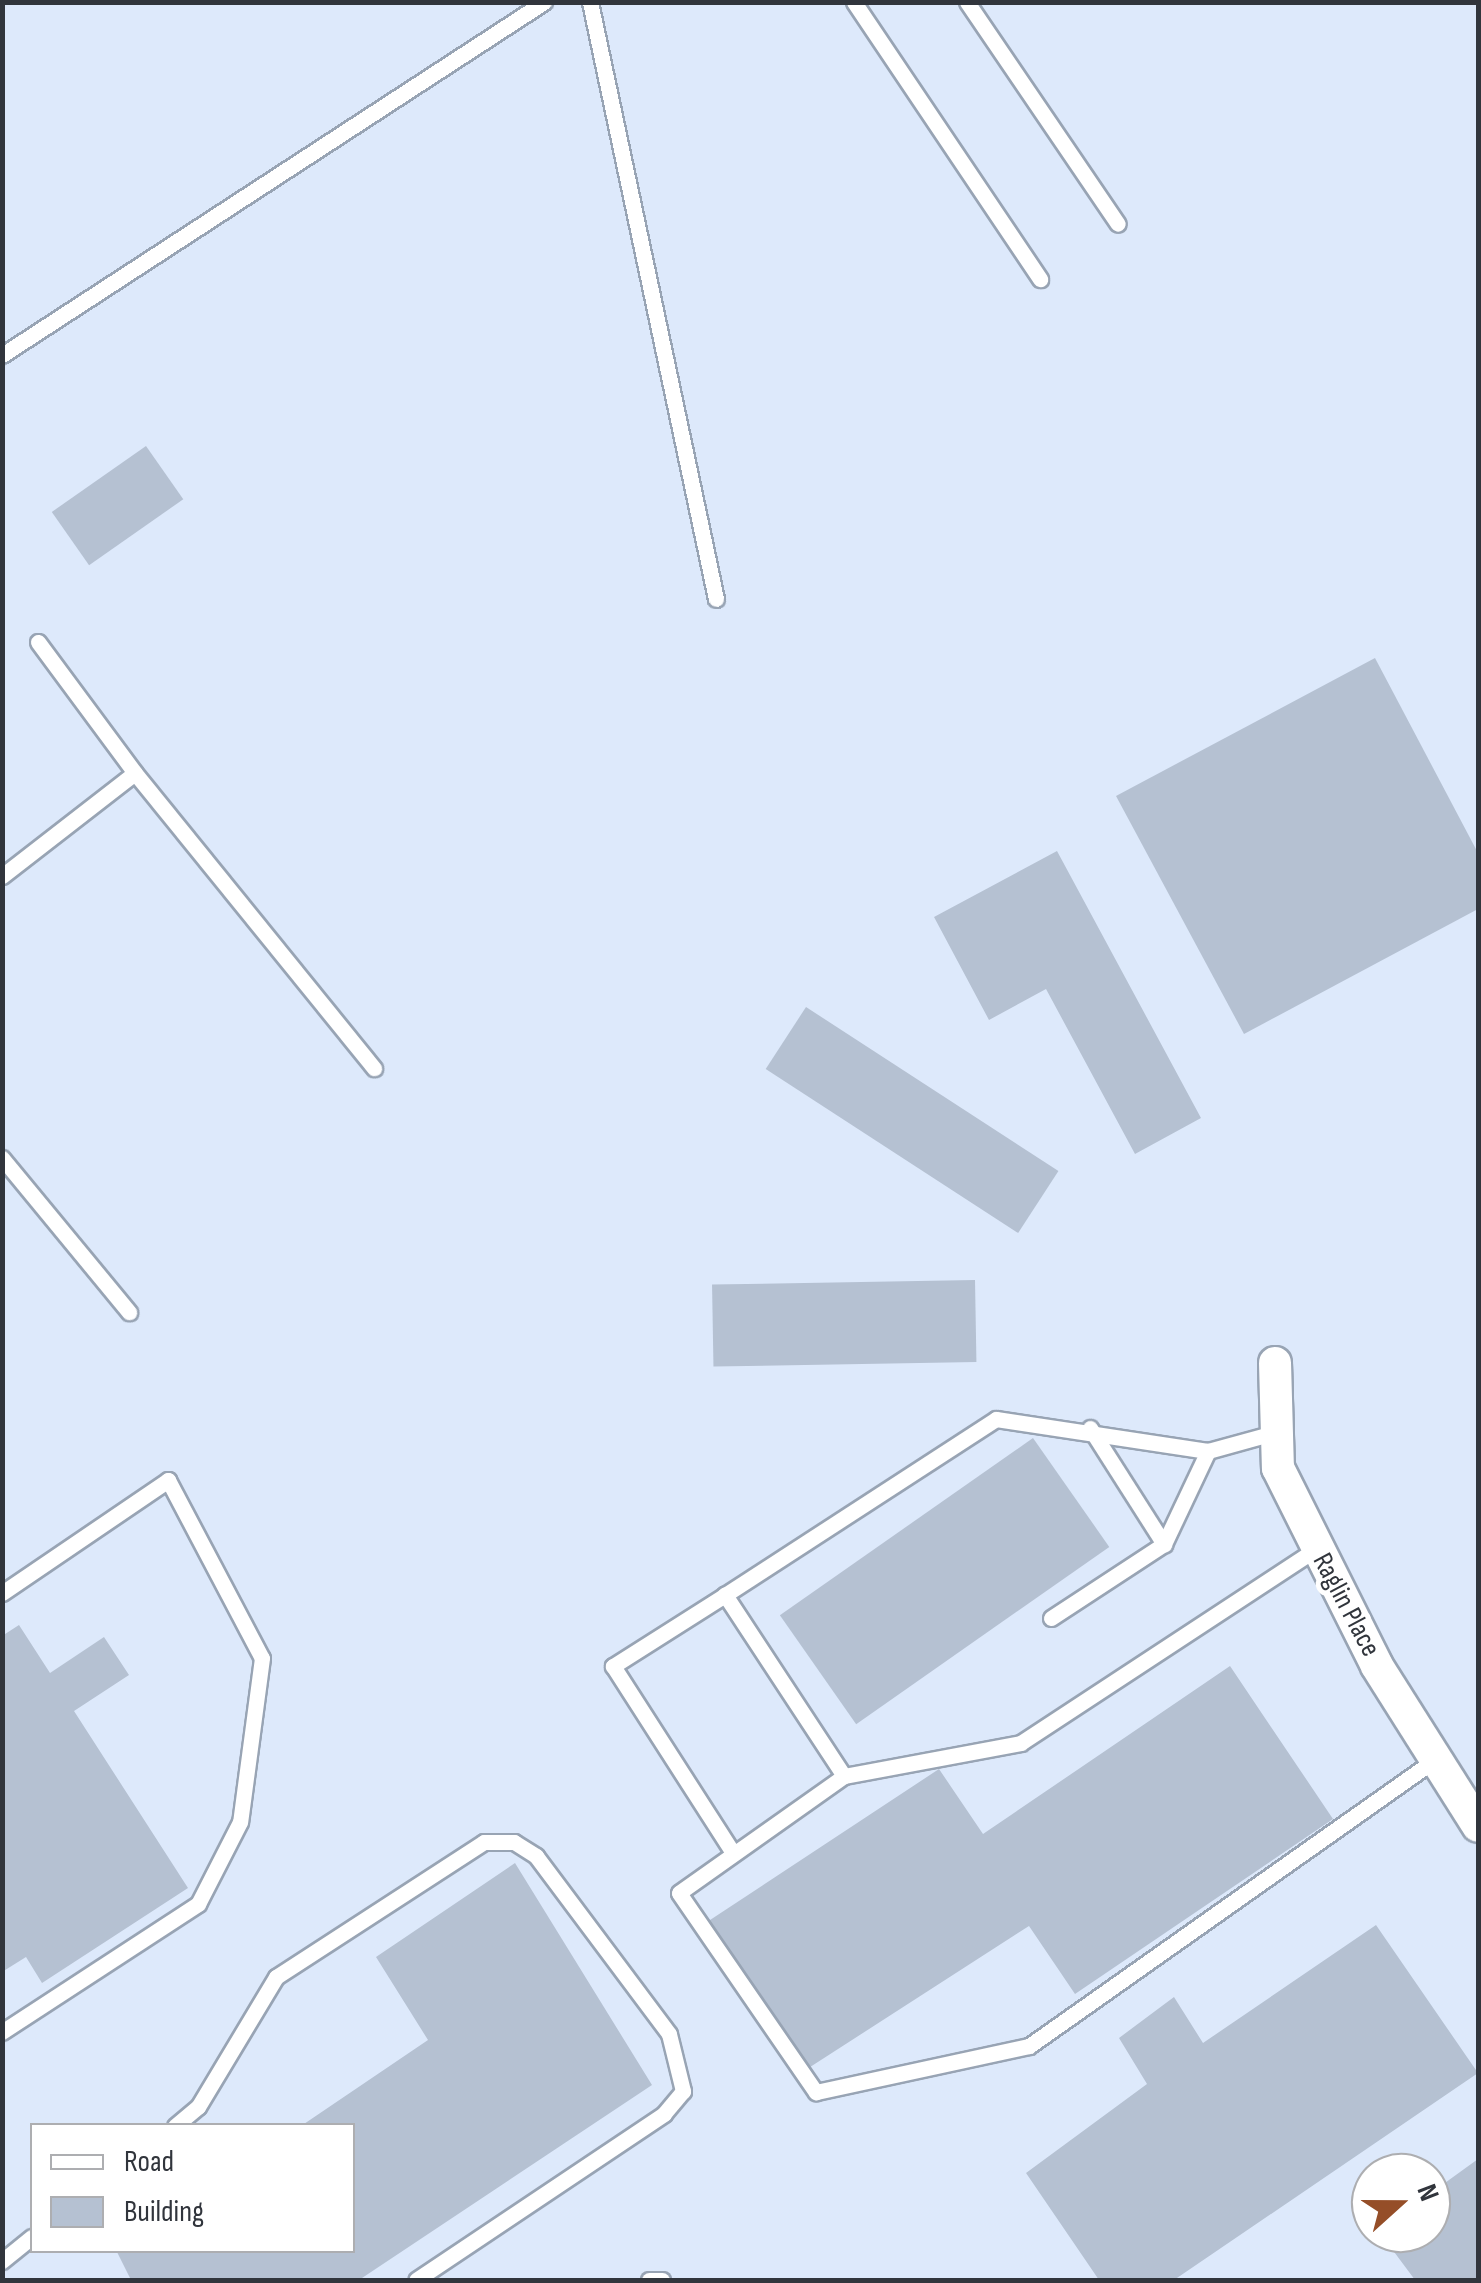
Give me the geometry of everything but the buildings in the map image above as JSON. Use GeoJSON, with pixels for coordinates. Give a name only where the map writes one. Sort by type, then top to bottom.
{"type":"FeatureCollection","features":[{"type":"Feature","properties":{"kind":"street","name":"Raglin Place"},"geometry":{"type":"LineString","coordinates":[[1275,1363],[1278,1468],[1316,1549],[1478,1826]]}},
{"type":"Feature","properties":{"kind":"lane"},"geometry":{"type":"LineString","coordinates":[[2,354],[544,2]]}},
{"type":"Feature","properties":{"kind":"lane"},"geometry":{"type":"LineString","coordinates":[[590,2],[716,600]]}},
{"type":"Feature","properties":{"kind":"lane"},"geometry":{"type":"LineString","coordinates":[[854,2],[1040,279]]}},
{"type":"Feature","properties":{"kind":"lane"},"geometry":{"type":"LineString","coordinates":[[967,2],[1118,224]]}},
{"type":"Feature","properties":{"kind":"lane"},"geometry":{"type":"LineString","coordinates":[[38,642],[134,772],[374,1068]]}},
{"type":"Feature","properties":{"kind":"lane"},"geometry":{"type":"LineString","coordinates":[[2,876],[134,772]]}},
{"type":"Feature","properties":{"kind":"lane"},"geometry":{"type":"LineString","coordinates":[[2,1158],[130,1312]]}},
{"type":"Feature","properties":{"kind":"lane"},"geometry":{"type":"LineString","coordinates":[[733,1853],[613,1666],[996,1420],[1090,1428],[1208,1451],[1277,1432]]}},
{"type":"Feature","properties":{"kind":"lane"},"geometry":{"type":"LineString","coordinates":[[1090,1428],[1164,1544]]}},
{"type":"Feature","properties":{"kind":"lane"},"geometry":{"type":"LineString","coordinates":[[1051,1618],[1164,1544],[1208,1451]]}},
{"type":"Feature","properties":{"kind":"lane"},"geometry":{"type":"LineString","coordinates":[[2,1593],[168,1480],[262,1658],[240,1822],[198,1904],[2,2032]]}},
{"type":"Feature","properties":{"kind":"lane"},"geometry":{"type":"LineString","coordinates":[[1316,1549],[1021,1743],[844,1776],[679,1893],[816,2092],[1029,2046],[1436,1759]]}},
{"type":"Feature","properties":{"kind":"lane"},"geometry":{"type":"LineString","coordinates":[[724,1595],[844,1776]]}},
{"type":"Feature","properties":{"kind":"lane"},"geometry":{"type":"LineString","coordinates":[[179,2123],[198,2107],[276,1978],[484,1842],[514,1842],[536,1856],[669,2034],[683,2091],[664,2114],[416,2280]]}},
{"type":"Feature","properties":{"kind":"lane"},"geometry":{"type":"LineString","coordinates":[[2,2260],[30,2239]]}},
{"type":"Feature","properties":{"kind":"lane"},"geometry":{"type":"LineString","coordinates":[[649,2280],[662,2280]]}}]}
